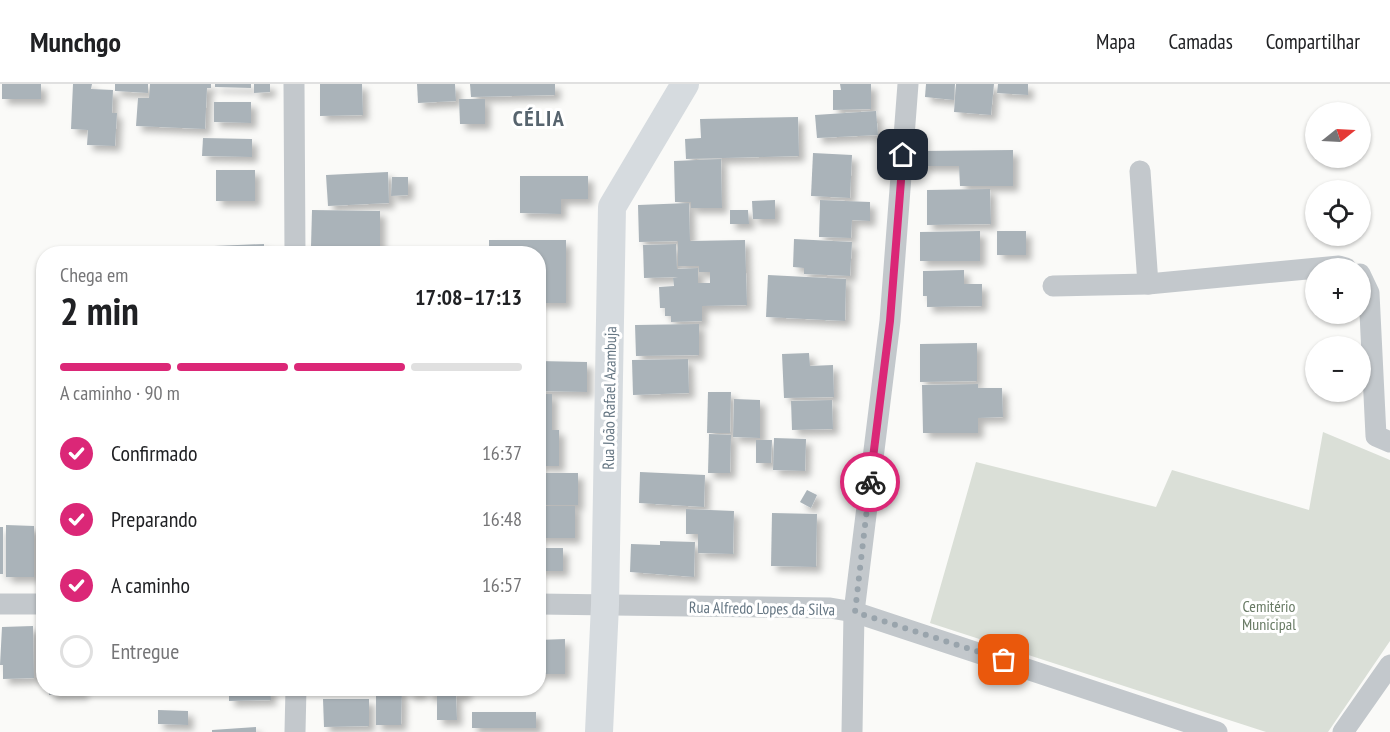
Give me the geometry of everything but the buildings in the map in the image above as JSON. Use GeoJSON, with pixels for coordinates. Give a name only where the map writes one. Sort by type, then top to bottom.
{"type":"FeatureCollection","features":[{"type":"Feature","properties":{"kind":"street"},"geometry":{"type":"LineString","coordinates":[[294,84],[295,246]]}},
{"type":"Feature","properties":{"kind":"street","name":"Rua João Rafael Azambuja"},"geometry":{"type":"LineString","coordinates":[[599,732],[604,605],[612,207],[685,84]]}},
{"type":"Feature","properties":{"kind":"street"},"geometry":{"type":"LineString","coordinates":[[852,732],[855,612],[890,321],[908,84]]}},
{"type":"Feature","properties":{"kind":"street"},"geometry":{"type":"LineString","coordinates":[[1140,171],[1148,284]]}},
{"type":"Feature","properties":{"kind":"street"},"geometry":{"type":"LineString","coordinates":[[1053,286],[1148,284],[1305,269]]}},
{"type":"Feature","properties":{"kind":"street"},"geometry":{"type":"LineString","coordinates":[[1371,324],[1376,436],[1390,442]]}},
{"type":"Feature","properties":{"kind":"street"},"geometry":{"type":"LineString","coordinates":[[0,604],[36,604]]}},
{"type":"Feature","properties":{"kind":"street","name":"Rua Alfredo Lopes da Silva"},"geometry":{"type":"LineString","coordinates":[[546,604],[831,608],[855,612],[1203,730]]}},
{"type":"Feature","properties":{"kind":"street"},"geometry":{"type":"LineString","coordinates":[[1342,732],[1390,665]]}},
{"type":"Feature","properties":{"kind":"street"},"geometry":{"type":"LineString","coordinates":[[295,732],[296,696]]}},
{"type":"Feature","properties":{"kind":"green space","name":"Cemitério Municipal"},"geometry":{"type":"Polygon","coordinates":[[[1323,432],[1390,460],[1390,641],[1328,732],[1266,732],[930,623],[976,462],[1156,507],[1172,470],[1309,510],[1323,432]]]}},
{"type":"Feature","properties":{"kind":"way so far"},"geometry":{"type":"LineString","coordinates":[[870,482],[855,612],[1004,660]]}},
{"type":"Feature","properties":{"kind":"district","name":"CÉLIA"},"geometry":{"type":"Point","coordinates":[539,118]}},
{"type":"Feature","properties":{"kind":"route"},"geometry":{"type":"LineString","coordinates":[[870,482],[890,321],[903,155]]}}]}
